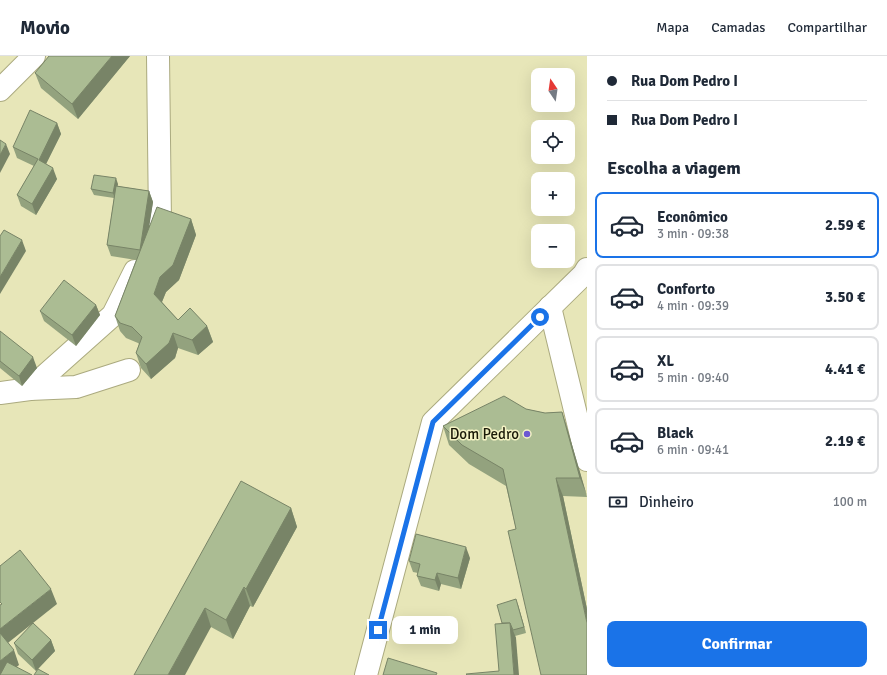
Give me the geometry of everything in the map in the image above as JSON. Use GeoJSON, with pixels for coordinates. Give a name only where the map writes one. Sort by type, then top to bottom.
{"type":"FeatureCollection","features":[{"type":"Feature","properties":{"kind":"street"},"geometry":{"type":"LineString","coordinates":[[0,90],[34,56]]}},
{"type":"Feature","properties":{"kind":"street"},"geometry":{"type":"LineString","coordinates":[[30,389],[113,315],[160,222],[158,56]]}},
{"type":"Feature","properties":{"kind":"street"},"geometry":{"type":"LineString","coordinates":[[366,675],[433,422],[587,269]]}},
{"type":"Feature","properties":{"kind":"street"},"geometry":{"type":"LineString","coordinates":[[550,307],[587,460]]}},
{"type":"Feature","properties":{"kind":"street"},"geometry":{"type":"LineString","coordinates":[[0,393],[30,389],[76,387],[129,370]]}},
{"type":"Feature","properties":{"kind":"building"},"geometry":{"type":"Polygon","coordinates":[[[49,56],[112,56],[72,104],[35,73],[49,56]]]}},
{"type":"Feature","properties":{"kind":"building"},"geometry":{"type":"Polygon","coordinates":[[[30,110],[57,123],[39,160],[53,168],[32,204],[17,195],[38,159],[13,147],[30,110]]]}},
{"type":"Feature","properties":{"kind":"building"},"geometry":{"type":"Polygon","coordinates":[[[0,140],[6,144],[0,155],[0,140]]]}},
{"type":"Feature","properties":{"kind":"building"},"geometry":{"type":"Polygon","coordinates":[[[94,175],[116,178],[113,193],[91,189],[94,175]]]}},
{"type":"Feature","properties":{"kind":"building"},"geometry":{"type":"Polygon","coordinates":[[[116,186],[149,191],[140,250],[107,245],[116,186]]]}},
{"type":"Feature","properties":{"kind":"building"},"geometry":{"type":"Polygon","coordinates":[[[157,207],[191,219],[173,265],[160,277],[154,294],[178,320],[190,308],[207,326],[192,340],[173,333],[169,343],[146,364],[136,353],[142,337],[132,327],[120,323],[115,316],[157,207]]]}},
{"type":"Feature","properties":{"kind":"building"},"geometry":{"type":"Polygon","coordinates":[[[4,230],[22,240],[0,277],[0,236],[4,230]]]}},
{"type":"Feature","properties":{"kind":"building"},"geometry":{"type":"Polygon","coordinates":[[[64,280],[96,305],[72,335],[40,311],[64,280]]]}},
{"type":"Feature","properties":{"kind":"building"},"geometry":{"type":"Polygon","coordinates":[[[0,331],[33,357],[19,376],[0,361],[0,331]]]}},
{"type":"Feature","properties":{"kind":"building"},"geometry":{"type":"Polygon","coordinates":[[[504,396],[526,409],[545,413],[562,412],[580,478],[556,478],[587,623],[587,675],[541,675],[508,531],[516,529],[503,469],[462,445],[443,426],[504,396]]]}},
{"type":"Feature","properties":{"kind":"building"},"geometry":{"type":"Polygon","coordinates":[[[241,481],[291,508],[246,589],[244,587],[226,620],[205,608],[168,675],[134,675],[241,481]]]}},
{"type":"Feature","properties":{"kind":"building"},"geometry":{"type":"Polygon","coordinates":[[[416,534],[466,547],[458,578],[437,573],[435,580],[417,576],[420,564],[409,561],[416,534]]]}},
{"type":"Feature","properties":{"kind":"building"},"geometry":{"type":"Polygon","coordinates":[[[20,550],[51,589],[0,629],[0,605],[2,604],[0,602],[0,566],[20,550]]]}},
{"type":"Feature","properties":{"kind":"building"},"geometry":{"type":"Polygon","coordinates":[[[516,599],[524,627],[513,630],[510,623],[502,623],[497,605],[516,599]]]}},
{"type":"Feature","properties":{"kind":"building"},"geometry":{"type":"Polygon","coordinates":[[[33,623],[51,640],[32,660],[14,643],[33,623]]]}},
{"type":"Feature","properties":{"kind":"building"},"geometry":{"type":"Polygon","coordinates":[[[510,623],[514,675],[467,675],[466,674],[499,671],[495,624],[510,623]]]}},
{"type":"Feature","properties":{"kind":"building"},"geometry":{"type":"Polygon","coordinates":[[[0,633],[14,650],[0,661],[0,633]]]}},
{"type":"Feature","properties":{"kind":"building"},"geometry":{"type":"Polygon","coordinates":[[[388,658],[437,673],[436,675],[383,675],[388,658]]]}},
{"type":"Feature","properties":{"kind":"building"},"geometry":{"type":"Polygon","coordinates":[[[7,662],[32,675],[0,675],[7,662]]]}},
{"type":"Feature","properties":{"kind":"building"},"geometry":{"type":"Polygon","coordinates":[[[38,669],[49,675],[34,675],[38,669]]]}},
{"type":"Feature","properties":{"kind":"place","name":"Dom Pedro"},"geometry":{"type":"Point","coordinates":[527,434]}},
{"type":"Feature","properties":{"kind":"route"},"geometry":{"type":"LineString","coordinates":[[378,630],[433,422],[540,317]]}}]}
